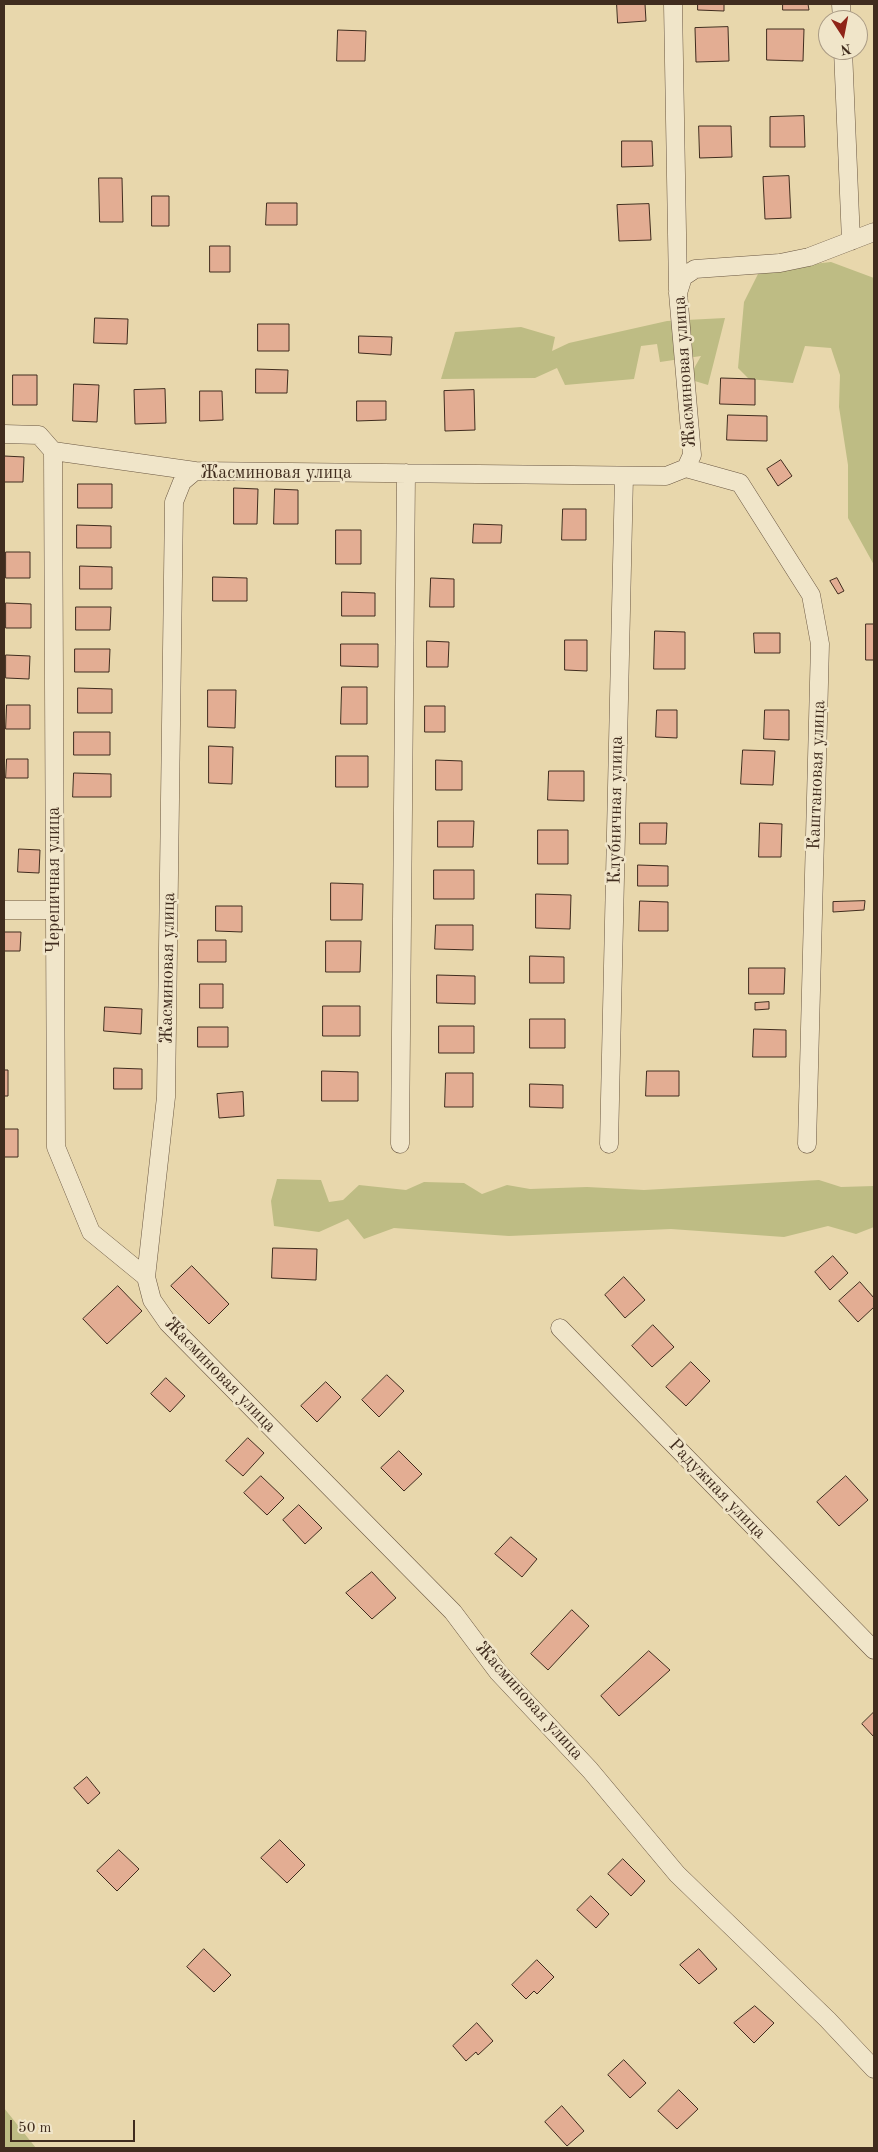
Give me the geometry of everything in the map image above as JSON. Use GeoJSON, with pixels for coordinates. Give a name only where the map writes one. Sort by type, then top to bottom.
{"type":"FeatureCollection","features":[{"type":"Feature","properties":{"kind":"street"},"geometry":{"type":"LineString","coordinates":[[673,4],[678,293]]}},
{"type":"Feature","properties":{"kind":"street"},"geometry":{"type":"LineString","coordinates":[[843,60],[851,241]]}},
{"type":"Feature","properties":{"kind":"street","name":"Жасминовая улица"},"geometry":{"type":"LineString","coordinates":[[874,232],[809,257],[780,263],[695,269],[683,276],[678,293],[692,455],[686,468],[666,476],[195,470],[182,482],[174,502],[166,1098],[146,1277],[152,1300],[168,1323],[454,1612],[498,1672],[590,1770],[677,1874],[828,2020],[874,2069]]}},
{"type":"Feature","properties":{"kind":"street"},"geometry":{"type":"LineString","coordinates":[[4,434],[39,435],[53,451],[195,470]]}},
{"type":"Feature","properties":{"kind":"street","name":"Черепичная улица"},"geometry":{"type":"LineString","coordinates":[[53,451],[56,1147],[91,1232],[146,1277]]}},
{"type":"Feature","properties":{"kind":"street","name":"Каштановая улица"},"geometry":{"type":"LineString","coordinates":[[686,468],[740,483],[811,595],[820,644],[807,1144]]}},
{"type":"Feature","properties":{"kind":"street"},"geometry":{"type":"LineString","coordinates":[[400,1144],[406,473]]}},
{"type":"Feature","properties":{"kind":"street","name":"Клубничная улица"},"geometry":{"type":"LineString","coordinates":[[609,1144],[624,476]]}},
{"type":"Feature","properties":{"kind":"street"},"geometry":{"type":"LineString","coordinates":[[4,910],[54,910]]}},
{"type":"Feature","properties":{"kind":"street","name":"Радужная улица"},"geometry":{"type":"LineString","coordinates":[[560,1328],[874,1650]]}},
{"type":"Feature","properties":{"kind":"shaded area"},"geometry":{"type":"Polygon","coordinates":[[[831,262],[874,278],[874,565],[848,518],[848,465],[839,407],[840,375],[831,348],[805,346],[793,383],[749,379],[738,368],[744,302],[760,270],[831,262]]]}},
{"type":"Feature","properties":{"kind":"shaded area"},"geometry":{"type":"Polygon","coordinates":[[[725,318],[708,385],[688,379],[701,356],[660,362],[657,344],[641,346],[634,379],[565,385],[557,368],[535,378],[441,379],[455,332],[521,327],[555,337],[552,351],[569,343],[667,321],[725,318]]]}},
{"type":"Feature","properties":{"kind":"shaded area"},"geometry":{"type":"Polygon","coordinates":[[[277,1179],[321,1180],[329,1202],[343,1200],[359,1185],[406,1190],[424,1182],[464,1183],[482,1194],[507,1185],[530,1189],[587,1187],[644,1190],[819,1180],[841,1187],[874,1186],[874,1227],[856,1234],[828,1226],[784,1237],[671,1229],[509,1236],[394,1228],[364,1239],[348,1219],[319,1232],[274,1226],[271,1201],[277,1179]]]}},
{"type":"Feature","properties":{"kind":"shaded area"},"geometry":{"type":"Polygon","coordinates":[[[4,2108],[36,2148],[4,2148],[4,2108]]]}},
{"type":"Feature","properties":{"kind":"building"},"geometry":{"type":"Polygon","coordinates":[[[617,4],[645,4],[646,21],[618,23],[617,4]]]}},
{"type":"Feature","properties":{"kind":"building"},"geometry":{"type":"Polygon","coordinates":[[[698,4],[724,4],[724,11],[698,10],[698,4]]]}},
{"type":"Feature","properties":{"kind":"building"},"geometry":{"type":"Polygon","coordinates":[[[783,4],[808,4],[809,10],[783,10],[783,4]]]}},
{"type":"Feature","properties":{"kind":"building"},"geometry":{"type":"Polygon","coordinates":[[[728,27],[729,61],[696,62],[695,28],[728,27]]]}},
{"type":"Feature","properties":{"kind":"building"},"geometry":{"type":"Polygon","coordinates":[[[767,29],[804,29],[803,61],[767,60],[767,29]]]}},
{"type":"Feature","properties":{"kind":"building"},"geometry":{"type":"Polygon","coordinates":[[[338,30],[366,31],[365,61],[337,61],[338,30]]]}},
{"type":"Feature","properties":{"kind":"building"},"geometry":{"type":"Polygon","coordinates":[[[804,116],[805,147],[770,147],[770,117],[804,116]]]}},
{"type":"Feature","properties":{"kind":"building"},"geometry":{"type":"Polygon","coordinates":[[[699,126],[731,126],[732,157],[700,158],[699,126]]]}},
{"type":"Feature","properties":{"kind":"building"},"geometry":{"type":"Polygon","coordinates":[[[622,141],[652,141],[653,166],[622,167],[622,141]]]}},
{"type":"Feature","properties":{"kind":"building"},"geometry":{"type":"Polygon","coordinates":[[[789,176],[791,218],[765,219],[763,177],[789,176]]]}},
{"type":"Feature","properties":{"kind":"building"},"geometry":{"type":"Polygon","coordinates":[[[99,178],[122,178],[123,222],[100,222],[99,178]]]}},
{"type":"Feature","properties":{"kind":"building"},"geometry":{"type":"Polygon","coordinates":[[[152,196],[169,196],[169,226],[152,226],[152,196]]]}},
{"type":"Feature","properties":{"kind":"building"},"geometry":{"type":"Polygon","coordinates":[[[267,203],[297,203],[297,225],[266,225],[267,203]]]}},
{"type":"Feature","properties":{"kind":"building"},"geometry":{"type":"Polygon","coordinates":[[[649,204],[651,240],[619,241],[617,205],[649,204]]]}},
{"type":"Feature","properties":{"kind":"building"},"geometry":{"type":"Polygon","coordinates":[[[210,246],[230,246],[230,272],[210,272],[210,246]]]}},
{"type":"Feature","properties":{"kind":"building"},"geometry":{"type":"Polygon","coordinates":[[[95,318],[128,319],[127,344],[94,343],[95,318]]]}},
{"type":"Feature","properties":{"kind":"building"},"geometry":{"type":"Polygon","coordinates":[[[258,324],[289,324],[289,351],[258,351],[258,324]]]}},
{"type":"Feature","properties":{"kind":"building"},"geometry":{"type":"Polygon","coordinates":[[[359,336],[392,337],[391,355],[359,353],[359,336]]]}},
{"type":"Feature","properties":{"kind":"building"},"geometry":{"type":"Polygon","coordinates":[[[256,369],[288,370],[287,393],[256,393],[256,369]]]}},
{"type":"Feature","properties":{"kind":"building"},"geometry":{"type":"Polygon","coordinates":[[[13,375],[37,375],[37,405],[13,405],[13,375]]]}},
{"type":"Feature","properties":{"kind":"building"},"geometry":{"type":"Polygon","coordinates":[[[721,378],[755,379],[755,405],[720,404],[721,378]]]}},
{"type":"Feature","properties":{"kind":"building"},"geometry":{"type":"Polygon","coordinates":[[[74,384],[99,385],[97,422],[73,421],[74,384]]]}},
{"type":"Feature","properties":{"kind":"building"},"geometry":{"type":"Polygon","coordinates":[[[165,389],[166,423],[135,424],[134,390],[165,389]]]}},
{"type":"Feature","properties":{"kind":"building"},"geometry":{"type":"Polygon","coordinates":[[[474,390],[475,430],[445,431],[444,391],[474,390]]]}},
{"type":"Feature","properties":{"kind":"building"},"geometry":{"type":"Polygon","coordinates":[[[200,391],[222,391],[223,420],[200,421],[200,391]]]}},
{"type":"Feature","properties":{"kind":"building"},"geometry":{"type":"Polygon","coordinates":[[[357,401],[386,401],[386,420],[357,421],[357,401]]]}},
{"type":"Feature","properties":{"kind":"building"},"geometry":{"type":"Polygon","coordinates":[[[728,415],[767,416],[767,441],[727,440],[728,415]]]}},
{"type":"Feature","properties":{"kind":"building"},"geometry":{"type":"Polygon","coordinates":[[[4,456],[24,457],[23,482],[4,482],[4,456]]]}},
{"type":"Feature","properties":{"kind":"building"},"geometry":{"type":"Polygon","coordinates":[[[781,460],[792,476],[778,486],[767,469],[781,460]]]}},
{"type":"Feature","properties":{"kind":"building"},"geometry":{"type":"Polygon","coordinates":[[[78,484],[112,484],[112,508],[78,508],[78,484]]]}},
{"type":"Feature","properties":{"kind":"building"},"geometry":{"type":"Polygon","coordinates":[[[234,488],[258,489],[257,524],[234,524],[234,488]]]}},
{"type":"Feature","properties":{"kind":"building"},"geometry":{"type":"Polygon","coordinates":[[[275,489],[298,490],[298,524],[274,524],[275,489]]]}},
{"type":"Feature","properties":{"kind":"building"},"geometry":{"type":"Polygon","coordinates":[[[563,509],[586,509],[586,540],[562,540],[563,509]]]}},
{"type":"Feature","properties":{"kind":"building"},"geometry":{"type":"Polygon","coordinates":[[[474,524],[502,525],[501,543],[473,543],[474,524]]]}},
{"type":"Feature","properties":{"kind":"building"},"geometry":{"type":"Polygon","coordinates":[[[77,525],[111,526],[111,548],[77,548],[77,525]]]}},
{"type":"Feature","properties":{"kind":"building"},"geometry":{"type":"Polygon","coordinates":[[[336,530],[361,530],[361,564],[336,564],[336,530]]]}},
{"type":"Feature","properties":{"kind":"building"},"geometry":{"type":"Polygon","coordinates":[[[6,552],[30,552],[30,578],[6,578],[6,552]]]}},
{"type":"Feature","properties":{"kind":"building"},"geometry":{"type":"Polygon","coordinates":[[[80,566],[112,567],[112,589],[80,589],[80,566]]]}},
{"type":"Feature","properties":{"kind":"building"},"geometry":{"type":"Polygon","coordinates":[[[213,577],[247,578],[247,601],[213,601],[213,577]]]}},
{"type":"Feature","properties":{"kind":"building"},"geometry":{"type":"Polygon","coordinates":[[[431,578],[454,579],[454,607],[430,607],[431,578]]]}},
{"type":"Feature","properties":{"kind":"building"},"geometry":{"type":"Polygon","coordinates":[[[837,578],[844,591],[838,594],[830,581],[837,578]]]}},
{"type":"Feature","properties":{"kind":"building"},"geometry":{"type":"Polygon","coordinates":[[[342,592],[375,593],[375,616],[342,616],[342,592]]]}},
{"type":"Feature","properties":{"kind":"building"},"geometry":{"type":"Polygon","coordinates":[[[6,603],[31,604],[31,628],[6,628],[6,603]]]}},
{"type":"Feature","properties":{"kind":"building"},"geometry":{"type":"Polygon","coordinates":[[[76,607],[111,607],[110,630],[76,630],[76,607]]]}},
{"type":"Feature","properties":{"kind":"building"},"geometry":{"type":"Polygon","coordinates":[[[866,624],[874,624],[874,660],[866,660],[866,624]]]}},
{"type":"Feature","properties":{"kind":"building"},"geometry":{"type":"Polygon","coordinates":[[[655,631],[685,632],[685,669],[654,669],[655,631]]]}},
{"type":"Feature","properties":{"kind":"building"},"geometry":{"type":"Polygon","coordinates":[[[754,633],[780,633],[780,653],[755,653],[754,633]]]}},
{"type":"Feature","properties":{"kind":"building"},"geometry":{"type":"Polygon","coordinates":[[[565,640],[587,640],[587,671],[565,670],[565,640]]]}},
{"type":"Feature","properties":{"kind":"building"},"geometry":{"type":"Polygon","coordinates":[[[427,641],[449,642],[448,667],[427,667],[427,641]]]}},
{"type":"Feature","properties":{"kind":"building"},"geometry":{"type":"Polygon","coordinates":[[[341,644],[378,644],[378,667],[341,666],[341,644]]]}},
{"type":"Feature","properties":{"kind":"building"},"geometry":{"type":"Polygon","coordinates":[[[75,649],[110,649],[109,672],[75,672],[75,649]]]}},
{"type":"Feature","properties":{"kind":"building"},"geometry":{"type":"Polygon","coordinates":[[[6,655],[30,656],[29,679],[6,678],[6,655]]]}},
{"type":"Feature","properties":{"kind":"building"},"geometry":{"type":"Polygon","coordinates":[[[342,687],[367,687],[367,724],[341,724],[342,687]]]}},
{"type":"Feature","properties":{"kind":"building"},"geometry":{"type":"Polygon","coordinates":[[[78,688],[112,689],[112,713],[78,713],[78,688]]]}},
{"type":"Feature","properties":{"kind":"building"},"geometry":{"type":"Polygon","coordinates":[[[208,690],[236,690],[235,728],[208,727],[208,690]]]}},
{"type":"Feature","properties":{"kind":"building"},"geometry":{"type":"Polygon","coordinates":[[[7,705],[30,705],[30,729],[6,729],[7,705]]]}},
{"type":"Feature","properties":{"kind":"building"},"geometry":{"type":"Polygon","coordinates":[[[425,706],[445,706],[445,732],[425,732],[425,706]]]}},
{"type":"Feature","properties":{"kind":"building"},"geometry":{"type":"Polygon","coordinates":[[[657,710],[677,710],[677,738],[656,737],[657,710]]]}},
{"type":"Feature","properties":{"kind":"building"},"geometry":{"type":"Polygon","coordinates":[[[765,710],[789,710],[789,740],[764,739],[765,710]]]}},
{"type":"Feature","properties":{"kind":"building"},"geometry":{"type":"Polygon","coordinates":[[[74,732],[110,732],[110,755],[74,755],[74,732]]]}},
{"type":"Feature","properties":{"kind":"building"},"geometry":{"type":"Polygon","coordinates":[[[209,746],[233,747],[232,784],[209,783],[209,746]]]}},
{"type":"Feature","properties":{"kind":"building"},"geometry":{"type":"Polygon","coordinates":[[[743,750],[775,751],[773,785],[741,784],[743,750]]]}},
{"type":"Feature","properties":{"kind":"building"},"geometry":{"type":"Polygon","coordinates":[[[336,756],[368,756],[368,787],[336,787],[336,756]]]}},
{"type":"Feature","properties":{"kind":"building"},"geometry":{"type":"Polygon","coordinates":[[[7,759],[28,759],[28,778],[6,778],[7,759]]]}},
{"type":"Feature","properties":{"kind":"building"},"geometry":{"type":"Polygon","coordinates":[[[436,760],[462,761],[462,790],[436,790],[436,760]]]}},
{"type":"Feature","properties":{"kind":"building"},"geometry":{"type":"Polygon","coordinates":[[[549,771],[584,771],[584,801],[548,800],[549,771]]]}},
{"type":"Feature","properties":{"kind":"building"},"geometry":{"type":"Polygon","coordinates":[[[74,773],[111,774],[111,797],[73,797],[74,773]]]}},
{"type":"Feature","properties":{"kind":"building"},"geometry":{"type":"Polygon","coordinates":[[[438,821],[474,821],[473,847],[438,847],[438,821]]]}},
{"type":"Feature","properties":{"kind":"building"},"geometry":{"type":"Polygon","coordinates":[[[640,823],[667,823],[666,844],[640,844],[640,823]]]}},
{"type":"Feature","properties":{"kind":"building"},"geometry":{"type":"Polygon","coordinates":[[[760,823],[782,824],[781,857],[759,857],[760,823]]]}},
{"type":"Feature","properties":{"kind":"building"},"geometry":{"type":"Polygon","coordinates":[[[538,830],[568,830],[568,864],[538,864],[538,830]]]}},
{"type":"Feature","properties":{"kind":"building"},"geometry":{"type":"Polygon","coordinates":[[[19,849],[40,850],[39,873],[18,872],[19,849]]]}},
{"type":"Feature","properties":{"kind":"building"},"geometry":{"type":"Polygon","coordinates":[[[638,865],[668,866],[668,886],[638,886],[638,865]]]}},
{"type":"Feature","properties":{"kind":"building"},"geometry":{"type":"Polygon","coordinates":[[[434,870],[474,870],[474,899],[434,899],[434,870]]]}},
{"type":"Feature","properties":{"kind":"building"},"geometry":{"type":"Polygon","coordinates":[[[331,883],[363,884],[362,920],[331,920],[331,883]]]}},
{"type":"Feature","properties":{"kind":"building"},"geometry":{"type":"Polygon","coordinates":[[[536,894],[571,895],[570,929],[536,928],[536,894]]]}},
{"type":"Feature","properties":{"kind":"building"},"geometry":{"type":"Polygon","coordinates":[[[640,901],[668,902],[668,931],[639,931],[640,901]]]}},
{"type":"Feature","properties":{"kind":"building"},"geometry":{"type":"Polygon","coordinates":[[[865,901],[864,910],[833,912],[833,902],[865,901]]]}},
{"type":"Feature","properties":{"kind":"building"},"geometry":{"type":"Polygon","coordinates":[[[216,906],[242,906],[242,932],[216,931],[216,906]]]}},
{"type":"Feature","properties":{"kind":"building"},"geometry":{"type":"Polygon","coordinates":[[[436,925],[473,925],[473,950],[435,949],[436,925]]]}},
{"type":"Feature","properties":{"kind":"building"},"geometry":{"type":"Polygon","coordinates":[[[4,932],[21,932],[20,951],[4,951],[4,932]]]}},
{"type":"Feature","properties":{"kind":"building"},"geometry":{"type":"Polygon","coordinates":[[[198,940],[226,940],[226,962],[198,962],[198,940]]]}},
{"type":"Feature","properties":{"kind":"building"},"geometry":{"type":"Polygon","coordinates":[[[326,941],[361,941],[360,972],[326,972],[326,941]]]}},
{"type":"Feature","properties":{"kind":"building"},"geometry":{"type":"Polygon","coordinates":[[[530,956],[564,957],[564,983],[530,983],[530,956]]]}},
{"type":"Feature","properties":{"kind":"building"},"geometry":{"type":"Polygon","coordinates":[[[749,968],[785,968],[784,994],[749,994],[749,968]]]}},
{"type":"Feature","properties":{"kind":"building"},"geometry":{"type":"Polygon","coordinates":[[[437,975],[475,976],[475,1004],[437,1003],[437,975]]]}},
{"type":"Feature","properties":{"kind":"building"},"geometry":{"type":"Polygon","coordinates":[[[200,984],[223,984],[223,1008],[200,1008],[200,984]]]}},
{"type":"Feature","properties":{"kind":"building"},"geometry":{"type":"Polygon","coordinates":[[[769,1002],[769,1009],[755,1010],[755,1003],[769,1002]]]}},
{"type":"Feature","properties":{"kind":"building"},"geometry":{"type":"Polygon","coordinates":[[[323,1006],[360,1006],[360,1036],[323,1036],[323,1006]]]}},
{"type":"Feature","properties":{"kind":"building"},"geometry":{"type":"Polygon","coordinates":[[[105,1007],[142,1009],[141,1034],[104,1031],[105,1007]]]}},
{"type":"Feature","properties":{"kind":"building"},"geometry":{"type":"Polygon","coordinates":[[[530,1019],[565,1019],[565,1048],[530,1048],[530,1019]]]}},
{"type":"Feature","properties":{"kind":"building"},"geometry":{"type":"Polygon","coordinates":[[[439,1026],[474,1026],[474,1053],[439,1053],[439,1026]]]}},
{"type":"Feature","properties":{"kind":"building"},"geometry":{"type":"Polygon","coordinates":[[[198,1027],[228,1027],[228,1047],[198,1047],[198,1027]]]}},
{"type":"Feature","properties":{"kind":"building"},"geometry":{"type":"Polygon","coordinates":[[[754,1029],[786,1030],[786,1057],[753,1057],[754,1029]]]}},
{"type":"Feature","properties":{"kind":"building"},"geometry":{"type":"Polygon","coordinates":[[[114,1068],[142,1069],[142,1089],[114,1089],[114,1068]]]}},
{"type":"Feature","properties":{"kind":"building"},"geometry":{"type":"Polygon","coordinates":[[[4,1070],[8,1070],[8,1096],[4,1096],[4,1070]]]}},
{"type":"Feature","properties":{"kind":"building"},"geometry":{"type":"Polygon","coordinates":[[[322,1071],[358,1072],[358,1101],[322,1101],[322,1071]]]}},
{"type":"Feature","properties":{"kind":"building"},"geometry":{"type":"Polygon","coordinates":[[[647,1071],[679,1071],[679,1096],[646,1096],[647,1071]]]}},
{"type":"Feature","properties":{"kind":"building"},"geometry":{"type":"Polygon","coordinates":[[[446,1073],[473,1073],[473,1107],[445,1107],[446,1073]]]}},
{"type":"Feature","properties":{"kind":"building"},"geometry":{"type":"Polygon","coordinates":[[[530,1084],[563,1085],[563,1108],[530,1107],[530,1084]]]}},
{"type":"Feature","properties":{"kind":"building"},"geometry":{"type":"Polygon","coordinates":[[[243,1092],[244,1116],[219,1118],[217,1094],[243,1092]]]}},
{"type":"Feature","properties":{"kind":"building"},"geometry":{"type":"Polygon","coordinates":[[[4,1129],[18,1129],[18,1157],[4,1157],[4,1129]]]}},
{"type":"Feature","properties":{"kind":"building"},"geometry":{"type":"Polygon","coordinates":[[[273,1248],[317,1249],[316,1280],[272,1278],[273,1248]]]}},
{"type":"Feature","properties":{"kind":"building"},"geometry":{"type":"Polygon","coordinates":[[[833,1256],[848,1273],[830,1290],[815,1272],[833,1256]]]}},
{"type":"Feature","properties":{"kind":"building"},"geometry":{"type":"Polygon","coordinates":[[[192,1266],[229,1304],[209,1324],[171,1286],[192,1266]]]}},
{"type":"Feature","properties":{"kind":"building"},"geometry":{"type":"Polygon","coordinates":[[[624,1277],[645,1300],[625,1318],[605,1295],[624,1277]]]}},
{"type":"Feature","properties":{"kind":"building"},"geometry":{"type":"Polygon","coordinates":[[[860,1282],[874,1298],[874,1307],[858,1322],[839,1301],[860,1282]]]}},
{"type":"Feature","properties":{"kind":"building"},"geometry":{"type":"Polygon","coordinates":[[[118,1286],[142,1311],[107,1344],[83,1319],[118,1286]]]}},
{"type":"Feature","properties":{"kind":"building"},"geometry":{"type":"Polygon","coordinates":[[[653,1325],[674,1347],[652,1367],[632,1346],[653,1325]]]}},
{"type":"Feature","properties":{"kind":"building"},"geometry":{"type":"Polygon","coordinates":[[[691,1362],[710,1381],[686,1406],[666,1387],[691,1362]]]}},
{"type":"Feature","properties":{"kind":"building"},"geometry":{"type":"Polygon","coordinates":[[[387,1375],[404,1391],[379,1417],[362,1400],[387,1375]]]}},
{"type":"Feature","properties":{"kind":"building"},"geometry":{"type":"Polygon","coordinates":[[[166,1378],[185,1396],[170,1412],[151,1394],[166,1378]]]}},
{"type":"Feature","properties":{"kind":"building"},"geometry":{"type":"Polygon","coordinates":[[[326,1382],[341,1397],[317,1422],[301,1406],[326,1382]]]}},
{"type":"Feature","properties":{"kind":"building"},"geometry":{"type":"Polygon","coordinates":[[[248,1438],[264,1453],[243,1476],[226,1461],[248,1438]]]}},
{"type":"Feature","properties":{"kind":"building"},"geometry":{"type":"Polygon","coordinates":[[[399,1451],[422,1474],[404,1491],[381,1468],[399,1451]]]}},
{"type":"Feature","properties":{"kind":"building"},"geometry":{"type":"Polygon","coordinates":[[[261,1476],[284,1498],[267,1515],[244,1493],[261,1476]]]}},
{"type":"Feature","properties":{"kind":"building"},"geometry":{"type":"Polygon","coordinates":[[[846,1476],[868,1500],[839,1526],[817,1502],[846,1476]]]}},
{"type":"Feature","properties":{"kind":"building"},"geometry":{"type":"Polygon","coordinates":[[[299,1505],[322,1528],[305,1544],[283,1520],[299,1505]]]}},
{"type":"Feature","properties":{"kind":"building"},"geometry":{"type":"Polygon","coordinates":[[[511,1537],[537,1559],[522,1577],[495,1554],[511,1537]]]}},
{"type":"Feature","properties":{"kind":"building"},"geometry":{"type":"Polygon","coordinates":[[[372,1572],[396,1598],[372,1619],[346,1593],[372,1572]]]}},
{"type":"Feature","properties":{"kind":"building"},"geometry":{"type":"Polygon","coordinates":[[[572,1610],[589,1626],[548,1670],[531,1654],[572,1610]]]}},
{"type":"Feature","properties":{"kind":"building"},"geometry":{"type":"Polygon","coordinates":[[[649,1651],[670,1670],[619,1716],[601,1696],[649,1651]]]}},
{"type":"Feature","properties":{"kind":"building"},"geometry":{"type":"Polygon","coordinates":[[[874,1712],[874,1737],[862,1724],[874,1712]]]}},
{"type":"Feature","properties":{"kind":"building"},"geometry":{"type":"Polygon","coordinates":[[[87,1777],[100,1793],[88,1804],[74,1788],[87,1777]]]}},
{"type":"Feature","properties":{"kind":"building"},"geometry":{"type":"Polygon","coordinates":[[[280,1840],[305,1865],[287,1883],[261,1858],[280,1840]]]}},
{"type":"Feature","properties":{"kind":"building"},"geometry":{"type":"Polygon","coordinates":[[[119,1850],[139,1869],[117,1891],[97,1871],[119,1850]]]}},
{"type":"Feature","properties":{"kind":"building"},"geometry":{"type":"Polygon","coordinates":[[[623,1859],[645,1881],[631,1896],[608,1874],[623,1859]]]}},
{"type":"Feature","properties":{"kind":"building"},"geometry":{"type":"Polygon","coordinates":[[[591,1896],[609,1914],[596,1928],[577,1910],[591,1896]]]}},
{"type":"Feature","properties":{"kind":"building"},"geometry":{"type":"Polygon","coordinates":[[[204,1949],[231,1975],[214,1992],[187,1967],[204,1949]]]}},
{"type":"Feature","properties":{"kind":"building"},"geometry":{"type":"Polygon","coordinates":[[[699,1949],[717,1969],[699,1984],[680,1965],[699,1949]]]}},
{"type":"Feature","properties":{"kind":"building"},"geometry":{"type":"Polygon","coordinates":[[[537,1960],[554,1977],[537,1994],[534,1991],[526,1999],[512,1985],[537,1960]]]}},
{"type":"Feature","properties":{"kind":"building"},"geometry":{"type":"Polygon","coordinates":[[[755,2006],[774,2023],[754,2043],[734,2023],[755,2006]]]}},
{"type":"Feature","properties":{"kind":"building"},"geometry":{"type":"Polygon","coordinates":[[[477,2023],[493,2041],[478,2055],[476,2052],[466,2061],[453,2046],[477,2023]]]}},
{"type":"Feature","properties":{"kind":"building"},"geometry":{"type":"Polygon","coordinates":[[[624,2060],[646,2083],[630,2098],[608,2075],[624,2060]]]}},
{"type":"Feature","properties":{"kind":"building"},"geometry":{"type":"Polygon","coordinates":[[[679,2090],[698,2109],[677,2129],[658,2111],[679,2090]]]}},
{"type":"Feature","properties":{"kind":"building"},"geometry":{"type":"Polygon","coordinates":[[[562,2106],[584,2131],[567,2146],[545,2122],[562,2106]]]}}]}
